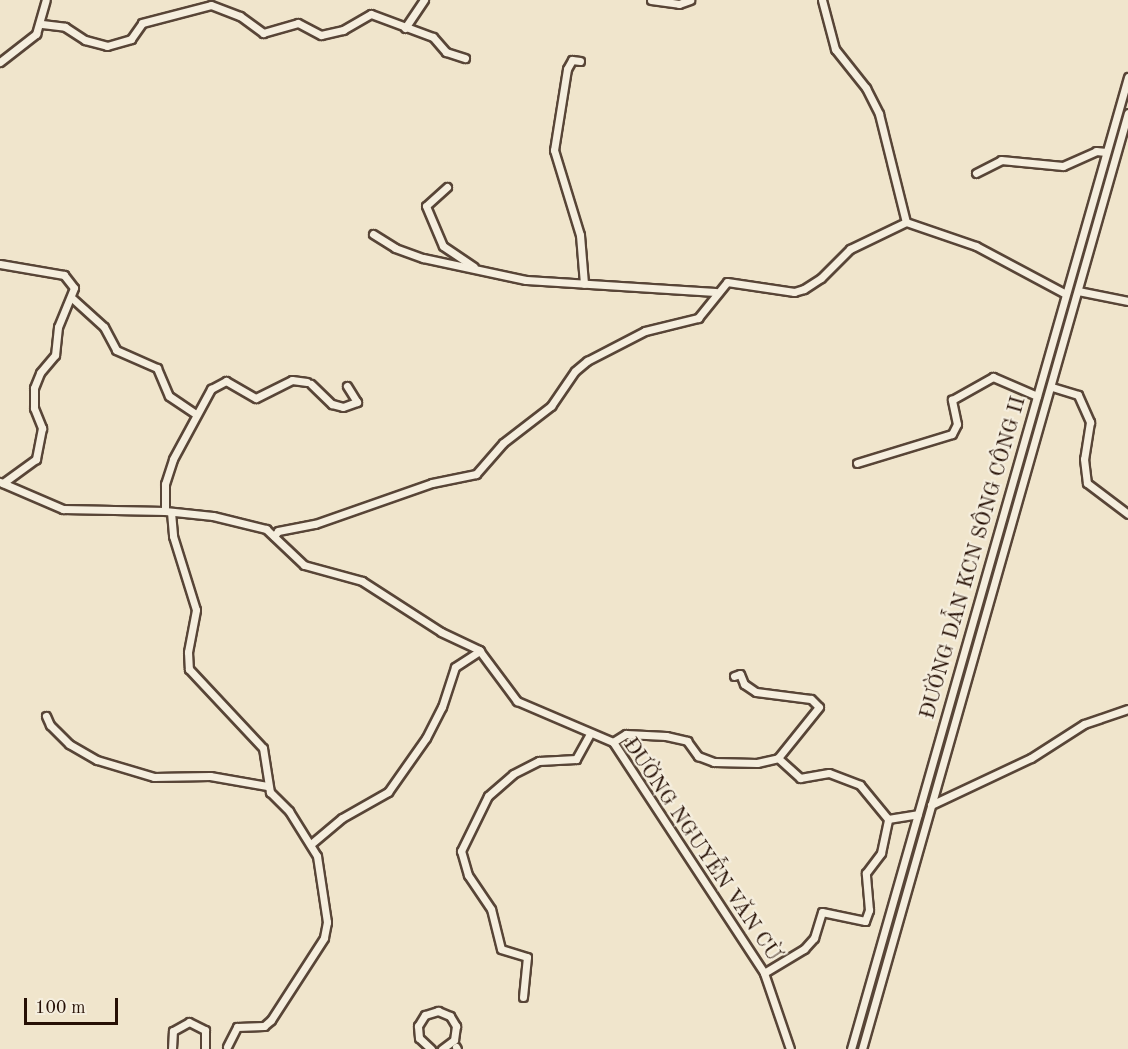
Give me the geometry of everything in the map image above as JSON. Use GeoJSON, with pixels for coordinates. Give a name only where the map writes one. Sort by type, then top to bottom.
{"type":"FeatureCollection","features":[{"type":"Feature","properties":{"kind":"street"},"geometry":{"type":"LineString","coordinates":[[0,62],[22,48],[42,24],[46,0]]}},
{"type":"Feature","properties":{"kind":"street"},"geometry":{"type":"LineString","coordinates":[[405,28],[424,0]]}},
{"type":"Feature","properties":{"kind":"street"},"geometry":{"type":"LineString","coordinates":[[651,0],[678,4],[690,0]]}},
{"type":"Feature","properties":{"kind":"street"},"geometry":{"type":"LineString","coordinates":[[822,0],[835,49],[866,88],[879,114],[906,222]]}},
{"type":"Feature","properties":{"kind":"street"},"geometry":{"type":"LineString","coordinates":[[42,24],[61,26],[85,40],[107,46],[131,39],[141,23],[211,5],[240,16],[263,33],[298,23],[321,35],[343,30],[371,14],[405,28],[433,36],[446,52],[465,58]]}},
{"type":"Feature","properties":{"kind":"street"},"geometry":{"type":"LineString","coordinates":[[580,61],[572,60],[567,69],[554,150],[580,235],[584,284]]}},
{"type":"Feature","properties":{"kind":"street","name":"ĐƯỜNG DẪN KCN SÔNG CÔNG II"},"geometry":{"type":"LineString","coordinates":[[851,1049],[1037,396],[1064,293],[1128,77]]}},
{"type":"Feature","properties":{"kind":"street","name":"ĐƯỜNG DẪN KCN SÔNG CÔNG II"},"geometry":{"type":"LineString","coordinates":[[862,1049],[931,805],[955,730],[1128,113]]}},
{"type":"Feature","properties":{"kind":"street"},"geometry":{"type":"LineString","coordinates":[[976,173],[1001,160],[1067,166],[1096,151],[1106,152]]}},
{"type":"Feature","properties":{"kind":"street"},"geometry":{"type":"LineString","coordinates":[[1098,180],[1108,183]]}},
{"type":"Feature","properties":{"kind":"street"},"geometry":{"type":"LineString","coordinates":[[447,187],[425,204],[433,225],[447,251],[480,271]]}},
{"type":"Feature","properties":{"kind":"street"},"geometry":{"type":"LineString","coordinates":[[274,536],[278,531],[315,524],[432,483],[476,474],[510,436],[551,406],[580,366],[645,331],[698,318],[716,292],[732,280],[783,291],[804,289],[822,278],[850,249],[906,222],[976,246],[1064,293]]}},
{"type":"Feature","properties":{"kind":"street"},"geometry":{"type":"LineString","coordinates":[[373,234],[414,255],[526,280],[716,292]]}},
{"type":"Feature","properties":{"kind":"street"},"geometry":{"type":"LineString","coordinates":[[0,264],[64,274],[73,281],[72,298],[58,327],[55,355],[40,373],[34,388],[34,408],[42,428],[36,459],[2,482]]}},
{"type":"Feature","properties":{"kind":"street"},"geometry":{"type":"LineString","coordinates":[[1078,291],[1128,301]]}},
{"type":"Feature","properties":{"kind":"street"},"geometry":{"type":"LineString","coordinates":[[72,298],[105,327],[116,350],[157,368],[169,396],[196,414]]}},
{"type":"Feature","properties":{"kind":"street"},"geometry":{"type":"LineString","coordinates":[[857,464],[952,434],[957,424],[952,400],[993,377],[1037,396]]}},
{"type":"Feature","properties":{"kind":"street"},"geometry":{"type":"LineString","coordinates":[[227,1047],[237,1027],[264,1026],[271,1020],[324,938],[327,922],[320,866],[311,844],[267,786],[268,760],[263,748],[189,669],[188,652],[196,610],[168,512],[169,469],[196,414],[211,389],[221,381],[232,382],[256,398],[292,380],[309,383],[332,404],[343,407],[357,402],[347,386]]}},
{"type":"Feature","properties":{"kind":"street"},"geometry":{"type":"LineString","coordinates":[[1052,387],[1078,395],[1090,422],[1084,467],[1087,483],[1128,514]]}},
{"type":"Feature","properties":{"kind":"street","name":"ĐƯỜNG NGUYỄN VĂN CỪ"},"geometry":{"type":"LineString","coordinates":[[2,482],[63,509],[168,512],[241,522],[274,536],[304,565],[362,580],[441,632],[480,651],[517,702],[613,742],[764,973],[790,1049]]}},
{"type":"Feature","properties":{"kind":"street"},"geometry":{"type":"LineString","coordinates":[[311,844],[347,814],[388,792],[426,738],[442,707],[455,666],[480,651]]}},
{"type":"Feature","properties":{"kind":"street"},"geometry":{"type":"LineString","coordinates":[[613,742],[626,734],[666,736],[687,741],[698,756],[714,762],[757,763],[778,758],[819,707],[811,699],[756,692],[744,684],[740,674],[734,676]]}},
{"type":"Feature","properties":{"kind":"street"},"geometry":{"type":"LineString","coordinates":[[931,805],[1034,756],[1084,724],[1128,709]]}},
{"type":"Feature","properties":{"kind":"street"},"geometry":{"type":"LineString","coordinates":[[46,716],[50,725],[69,744],[97,760],[154,777],[210,776],[267,786]]}},
{"type":"Feature","properties":{"kind":"street"},"geometry":{"type":"LineString","coordinates":[[944,726],[955,730]]}},
{"type":"Feature","properties":{"kind":"street"},"geometry":{"type":"LineString","coordinates":[[523,997],[527,957],[501,949],[491,909],[468,875],[461,851],[488,796],[513,774],[539,762],[576,759],[590,734]]}},
{"type":"Feature","properties":{"kind":"street"},"geometry":{"type":"LineString","coordinates":[[778,758],[800,778],[829,773],[860,785],[888,819]]}},
{"type":"Feature","properties":{"kind":"street"},"geometry":{"type":"LineString","coordinates":[[888,819],[918,814]]}},
{"type":"Feature","properties":{"kind":"street"},"geometry":{"type":"LineString","coordinates":[[764,973],[804,949],[814,938],[822,912],[865,921],[869,910],[866,873],[881,853],[888,819]]}},
{"type":"Feature","properties":{"kind":"street"},"geometry":{"type":"LineString","coordinates":[[431,1049],[422,1043],[417,1032],[425,1015],[444,1012],[456,1026],[456,1048]]}},
{"type":"Feature","properties":{"kind":"street"},"geometry":{"type":"LineString","coordinates":[[172,1049],[173,1031],[189,1022],[204,1030],[205,1049]]}},
{"type":"Feature","properties":{"kind":"street"},"geometry":{"type":"LineString","coordinates":[[442,1049],[454,1040],[456,1026]]}}]}
